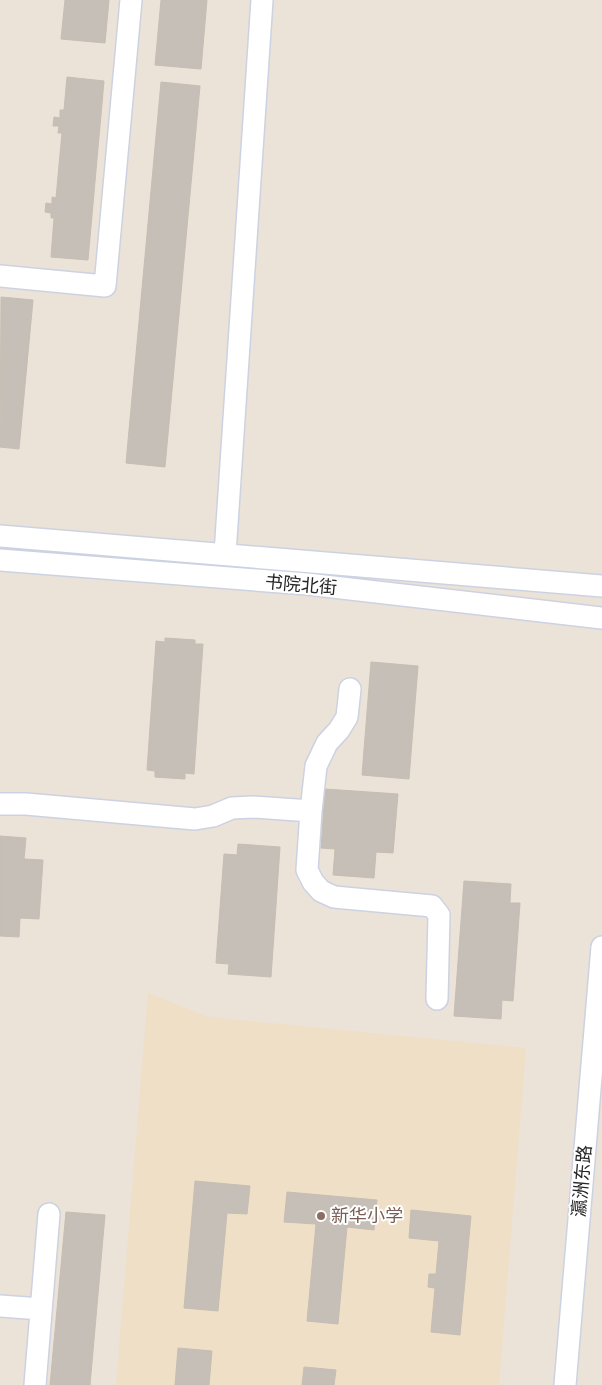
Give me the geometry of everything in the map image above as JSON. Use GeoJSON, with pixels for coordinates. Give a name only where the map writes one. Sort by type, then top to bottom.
{"type":"FeatureCollection","features":[{"type":"Feature","properties":{"kind":"street"},"geometry":{"type":"LineString","coordinates":[[0,276],[105,286],[131,0]]}},
{"type":"Feature","properties":{"kind":"street"},"geometry":{"type":"LineString","coordinates":[[225,554],[262,0]]}},
{"type":"Feature","properties":{"kind":"street","name":"书院北街"},"geometry":{"type":"LineString","coordinates":[[0,536],[602,586]]}},
{"type":"Feature","properties":{"kind":"street","name":"书院北街"},"geometry":{"type":"LineString","coordinates":[[0,560],[307,584],[602,618]]}},
{"type":"Feature","properties":{"kind":"street"},"geometry":{"type":"LineString","coordinates":[[350,689],[346,717],[339,730],[328,742],[316,766],[310,811],[307,870],[312,882],[321,891],[334,897],[432,906],[439,915],[437,999]]}},
{"type":"Feature","properties":{"kind":"street"},"geometry":{"type":"LineString","coordinates":[[0,804],[26,804],[195,819],[212,816],[232,808],[246,807],[310,811]]}},
{"type":"Feature","properties":{"kind":"street","name":"瀛洲东路"},"geometry":{"type":"LineString","coordinates":[[565,1385],[602,947]]}},
{"type":"Feature","properties":{"kind":"street"},"geometry":{"type":"LineString","coordinates":[[35,1385],[49,1214]]}},
{"type":"Feature","properties":{"kind":"street"},"geometry":{"type":"LineString","coordinates":[[0,1306],[41,1309]]}},
{"type":"Feature","properties":{"kind":"shaded area","name":"新华小学"},"geometry":{"type":"Polygon","coordinates":[[[148,993],[208,1017],[526,1048],[499,1385],[116,1385],[148,993]]]}},
{"type":"Feature","properties":{"kind":"building"},"geometry":{"type":"Polygon","coordinates":[[[65,0],[109,0],[105,43],[61,39],[65,0]]]}},
{"type":"Feature","properties":{"kind":"building"},"geometry":{"type":"Polygon","coordinates":[[[161,0],[207,0],[201,69],[155,65],[161,0]]]}},
{"type":"Feature","properties":{"kind":"building"},"geometry":{"type":"Polygon","coordinates":[[[67,77],[104,81],[88,260],[51,257],[54,218],[51,218],[51,213],[45,212],[46,203],[52,204],[52,197],[56,198],[62,133],[58,133],[59,126],[53,126],[54,117],[60,118],[60,110],[64,110],[67,77]]]}},
{"type":"Feature","properties":{"kind":"building"},"geometry":{"type":"Polygon","coordinates":[[[161,82],[200,86],[165,467],[126,463],[161,82]]]}},
{"type":"Feature","properties":{"kind":"building"},"geometry":{"type":"Polygon","coordinates":[[[1,297],[33,300],[19,449],[0,447],[1,297]]]}},
{"type":"Feature","properties":{"kind":"building"},"geometry":{"type":"Polygon","coordinates":[[[165,638],[195,640],[195,644],[203,644],[194,774],[185,773],[185,779],[155,777],[155,771],[147,770],[156,641],[165,642],[165,638]]]}},
{"type":"Feature","properties":{"kind":"building"},"geometry":{"type":"Polygon","coordinates":[[[371,662],[418,666],[409,779],[362,775],[371,662]]]}},
{"type":"Feature","properties":{"kind":"building"},"geometry":{"type":"Polygon","coordinates":[[[325,789],[398,794],[393,853],[376,852],[374,878],[333,875],[335,849],[321,848],[325,789]]]}},
{"type":"Feature","properties":{"kind":"building"},"geometry":{"type":"Polygon","coordinates":[[[0,836],[26,838],[24,859],[43,860],[39,919],[20,918],[19,937],[0,936],[0,836]]]}},
{"type":"Feature","properties":{"kind":"building"},"geometry":{"type":"Polygon","coordinates":[[[238,844],[280,847],[271,977],[228,974],[229,964],[216,963],[224,854],[237,855],[238,844]]]}},
{"type":"Feature","properties":{"kind":"building"},"geometry":{"type":"Polygon","coordinates":[[[464,881],[511,884],[510,903],[520,903],[513,1001],[502,1000],[501,1019],[454,1016],[464,881]]]}},
{"type":"Feature","properties":{"kind":"building"},"geometry":{"type":"Polygon","coordinates":[[[195,1181],[250,1186],[247,1214],[227,1213],[218,1311],[184,1308],[195,1181]]]}},
{"type":"Feature","properties":{"kind":"building"},"geometry":{"type":"Polygon","coordinates":[[[287,1192],[377,1200],[374,1230],[347,1227],[338,1324],[307,1321],[316,1224],[284,1222],[287,1192]]]}},
{"type":"Feature","properties":{"kind":"building"},"geometry":{"type":"Polygon","coordinates":[[[411,1210],[471,1216],[460,1335],[431,1332],[435,1288],[428,1287],[429,1274],[436,1274],[439,1241],[409,1238],[411,1210]]]}},
{"type":"Feature","properties":{"kind":"building"},"geometry":{"type":"Polygon","coordinates":[[[66,1212],[105,1215],[90,1385],[50,1385],[66,1212]]]}},
{"type":"Feature","properties":{"kind":"building"},"geometry":{"type":"Polygon","coordinates":[[[178,1348],[212,1351],[209,1385],[175,1385],[178,1348]]]}},
{"type":"Feature","properties":{"kind":"building"},"geometry":{"type":"Polygon","coordinates":[[[304,1367],[336,1370],[334,1385],[302,1385],[304,1367]]]}},
{"type":"Feature","properties":{"kind":"place","name":"新华小学"},"geometry":{"type":"Point","coordinates":[321,1216]}}]}
